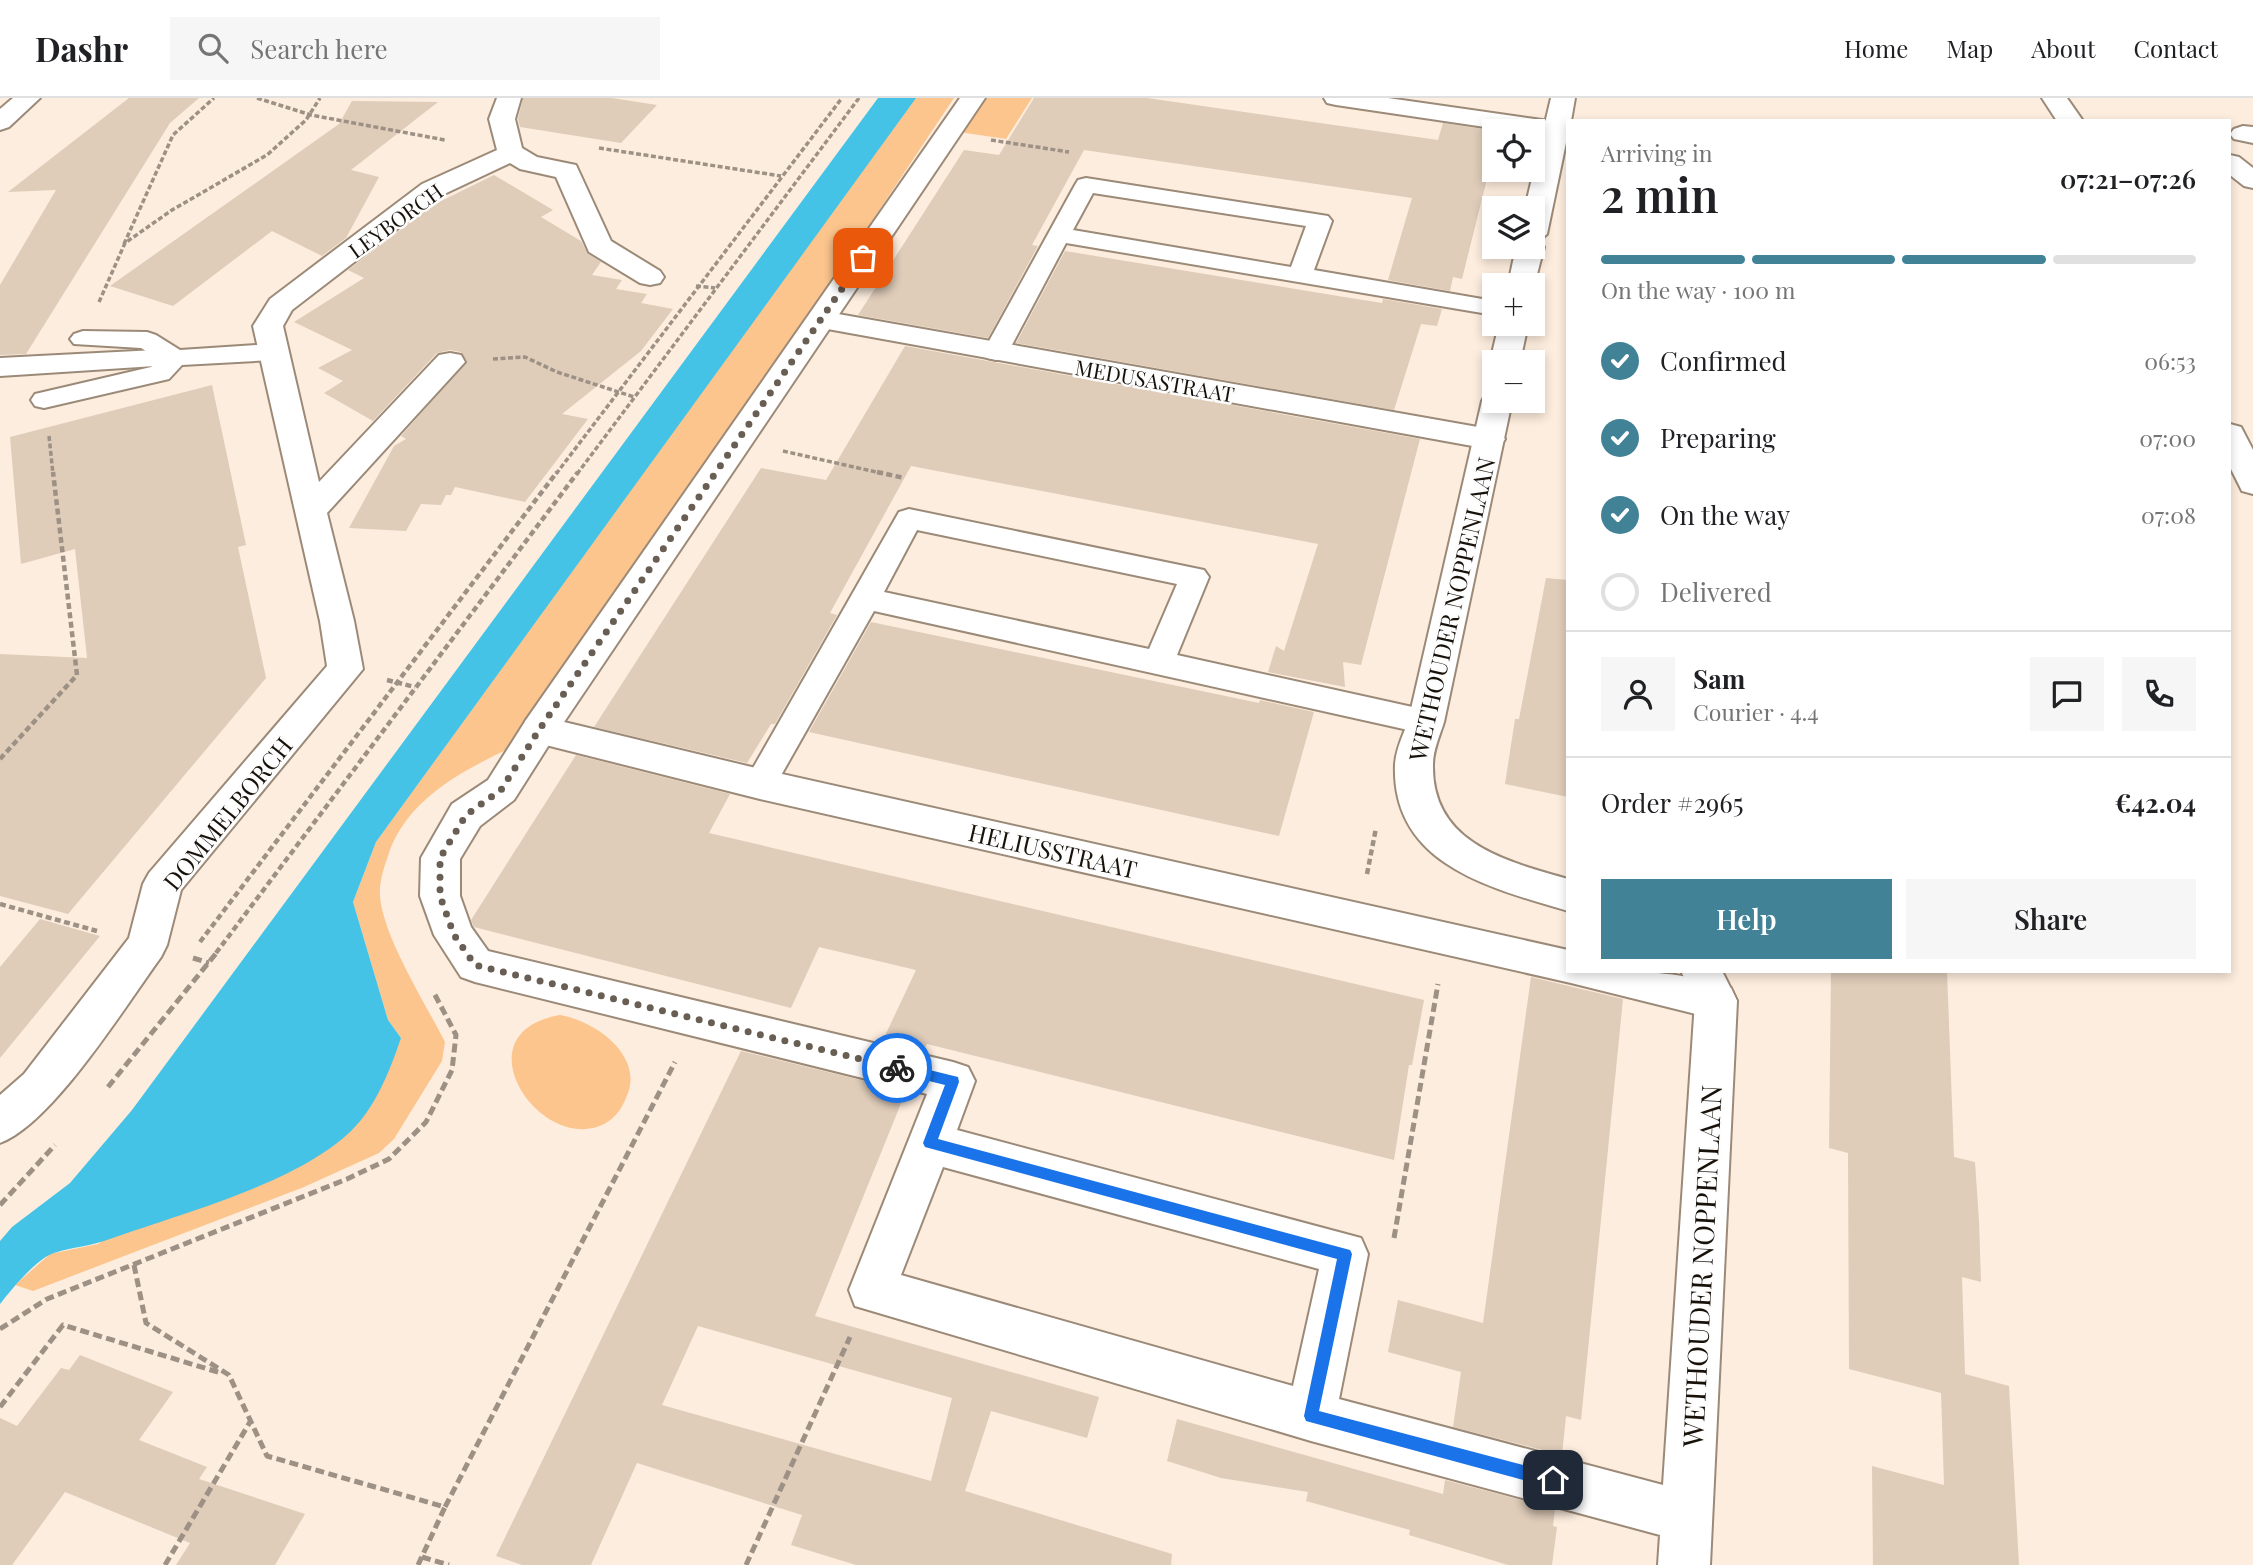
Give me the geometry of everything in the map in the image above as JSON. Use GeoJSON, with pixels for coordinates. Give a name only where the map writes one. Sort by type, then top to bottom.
{"type":"FeatureCollection","features":[{"type":"Feature","properties":{"kind":"street"},"geometry":{"type":"LineString","coordinates":[[1,119],[28,98]]}},
{"type":"Feature","properties":{"kind":"street"},"geometry":{"type":"LineString","coordinates":[[509,98],[503,107],[500,130],[520,158],[567,171],[599,246],[650,277]]}},
{"type":"Feature","properties":{"kind":"street"},"geometry":{"type":"LineString","coordinates":[[973,98],[539,730],[501,790],[466,815],[440,858],[440,896],[454,935],[475,965],[953,1082],[872,1290],[1311,1416],[1685,1541]]}},
{"type":"Feature","properties":{"kind":"street"},"geometry":{"type":"LineString","coordinates":[[1336,98],[1556,130]]}},
{"type":"Feature","properties":{"kind":"street"},"geometry":{"type":"LineString","coordinates":[[1541,196],[1563,98]]}},
{"type":"Feature","properties":{"kind":"street","name":"LEYBORCH"},"geometry":{"type":"LineString","coordinates":[[272,352],[268,326],[280,305],[431,190],[520,158]]}},
{"type":"Feature","properties":{"kind":"street"},"geometry":{"type":"LineString","coordinates":[[2231,164],[2253,180]]}},
{"type":"Feature","properties":{"kind":"street","name":"MEDUSASTRAAT"},"geometry":{"type":"LineString","coordinates":[[821,320],[1489,439]]}},
{"type":"Feature","properties":{"kind":"street","name":"DOMMELBORCH"},"geometry":{"type":"LineString","coordinates":[[0,1123],[39,1088],[147,946],[163,884],[345,669],[337,621],[272,352]]}},
{"type":"Feature","properties":{"kind":"street"},"geometry":{"type":"LineString","coordinates":[[0,368],[176,358]]}},
{"type":"Feature","properties":{"kind":"street"},"geometry":{"type":"LineString","coordinates":[[310,512],[450,362]]}},
{"type":"Feature","properties":{"kind":"street","name":"WETHOUDER NOPPENLAAN"},"geometry":{"type":"LineString","coordinates":[[1494,413],[1426,722],[1414,762],[1418,805],[1445,846],[1489,871],[1566,894]]}},
{"type":"Feature","properties":{"kind":"street"},"geometry":{"type":"LineString","coordinates":[[2231,437],[2253,483]]}},
{"type":"Feature","properties":{"kind":"street","name":"HELIUSSTRAAT"},"geometry":{"type":"LineString","coordinates":[[539,730],[760,785],[1566,967]]}},
{"type":"Feature","properties":{"kind":"street"},"geometry":{"type":"LineString","coordinates":[[1602,973],[1708,986]]}},
{"type":"Feature","properties":{"kind":"street","name":"WETHOUDER NOPPENLAAN"},"geometry":{"type":"LineString","coordinates":[[1685,1541],[1708,986]]}},
{"type":"Feature","properties":{"kind":"street"},"geometry":{"type":"LineString","coordinates":[[930,1143],[1345,1254],[1311,1416]]}},
{"type":"Feature","properties":{"kind":"lane"},"geometry":{"type":"LineString","coordinates":[[996,352],[1086,185],[1320,222],[1300,276]]}},
{"type":"Feature","properties":{"kind":"lane"},"geometry":{"type":"LineString","coordinates":[[1059,235],[1482,306]]}},
{"type":"Feature","properties":{"kind":"lane"},"geometry":{"type":"LineString","coordinates":[[83,339],[147,340],[176,358],[272,352]]}},
{"type":"Feature","properties":{"kind":"lane"},"geometry":{"type":"LineString","coordinates":[[44,400],[160,373],[176,358]]}},
{"type":"Feature","properties":{"kind":"lane"},"geometry":{"type":"LineString","coordinates":[[760,785],[909,519],[1194,577],[1158,662]]}},
{"type":"Feature","properties":{"kind":"lane"},"geometry":{"type":"LineString","coordinates":[[866,599],[1426,722]]}},
{"type":"Feature","properties":{"kind":"path"},"geometry":{"type":"LineString","coordinates":[[83,339],[173,135],[214,98]]}},
{"type":"Feature","properties":{"kind":"path"},"geometry":{"type":"LineString","coordinates":[[257,98],[311,115],[520,158],[591,147],[781,176]]}},
{"type":"Feature","properties":{"kind":"path"},"geometry":{"type":"LineString","coordinates":[[124,244],[177,206],[230,180],[298,130],[311,115],[320,98]]}},
{"type":"Feature","properties":{"kind":"path"},"geometry":{"type":"LineString","coordinates":[[198,945],[842,98]]}},
{"type":"Feature","properties":{"kind":"path"},"geometry":{"type":"LineString","coordinates":[[101,1095],[129,1065],[209,963],[859,98]]}},
{"type":"Feature","properties":{"kind":"path"},"geometry":{"type":"LineString","coordinates":[[949,133],[1101,157],[1086,185]]}},
{"type":"Feature","properties":{"kind":"path"},"geometry":{"type":"LineString","coordinates":[[450,362],[525,357],[617,394],[634,397]]}},
{"type":"Feature","properties":{"kind":"path"},"geometry":{"type":"LineString","coordinates":[[0,760],[77,675],[44,400]]}},
{"type":"Feature","properties":{"kind":"path"},"geometry":{"type":"LineString","coordinates":[[738,441],[928,483],[909,519]]}},
{"type":"Feature","properties":{"kind":"path"},"geometry":{"type":"LineString","coordinates":[[1359,919],[1381,805],[1418,805]]}},
{"type":"Feature","properties":{"kind":"path"},"geometry":{"type":"LineString","coordinates":[[0,904],[147,946]]}},
{"type":"Feature","properties":{"kind":"path"},"geometry":{"type":"LineString","coordinates":[[1345,1254],[1393,1245],[1446,939]]}},
{"type":"Feature","properties":{"kind":"path"},"geometry":{"type":"LineString","coordinates":[[0,1329],[47,1299],[347,1179],[389,1159],[426,1122],[452,1070],[456,1035],[432,988]]}},
{"type":"Feature","properties":{"kind":"path"},"geometry":{"type":"LineString","coordinates":[[418,1565],[445,1507],[697,1020]]}},
{"type":"Feature","properties":{"kind":"path"},"geometry":{"type":"LineString","coordinates":[[0,1205],[64,1135]]}},
{"type":"Feature","properties":{"kind":"path"},"geometry":{"type":"LineString","coordinates":[[134,1265],[146,1323],[229,1375],[267,1456],[445,1507]]}},
{"type":"Feature","properties":{"kind":"path"},"geometry":{"type":"LineString","coordinates":[[746,1565],[872,1290]]}},
{"type":"Feature","properties":{"kind":"path"},"geometry":{"type":"LineString","coordinates":[[0,1407],[63,1325],[229,1375]]}},
{"type":"Feature","properties":{"kind":"path"},"geometry":{"type":"LineString","coordinates":[[165,1565],[251,1421]]}},
{"type":"Feature","properties":{"kind":"path"},"geometry":{"type":"LineString","coordinates":[[422,1557],[449,1565]]}},
{"type":"Feature","properties":{"kind":"shaded area"},"geometry":{"type":"Polygon","coordinates":[[[915,98],[954,98],[525,741],[442,786],[408,818],[396,837],[381,882],[383,912],[406,970],[445,1042],[442,1061],[394,1139],[379,1153],[304,1187],[33,1291],[15,1285],[50,1254],[98,1244],[401,1038],[388,1020],[353,902],[376,842],[915,98]]]}},
{"type":"Feature","properties":{"kind":"shaded area"},"geometry":{"type":"Polygon","coordinates":[[[983,98],[1032,98],[1006,139],[959,132],[983,98]]]}},
{"type":"Feature","properties":{"kind":"shaded area"},"geometry":{"type":"Polygon","coordinates":[[[560,1015],[602,1033],[623,1055],[629,1069],[630,1083],[626,1098],[618,1112],[606,1123],[582,1129],[558,1123],[536,1109],[520,1089],[512,1066],[514,1044],[530,1026],[560,1015]]]}},
{"type":"Feature","properties":{"kind":"water"},"geometry":{"type":"Polygon","coordinates":[[[878,98],[916,98],[376,842],[353,902],[388,1020],[401,1038],[387,1075],[368,1111],[351,1131],[328,1150],[270,1182],[103,1241],[47,1256],[24,1275],[0,1304],[0,1241],[12,1227],[70,1183],[132,1110],[878,98]]]}},
{"type":"Feature","properties":{"kind":"building"},"geometry":{"type":"Polygon","coordinates":[[[129,98],[199,98],[170,123],[26,354],[0,355],[0,285],[56,190],[8,192],[129,98]]]}},
{"type":"Feature","properties":{"kind":"building"},"geometry":{"type":"Polygon","coordinates":[[[523,98],[612,98],[657,105],[621,143],[520,127],[518,119],[523,98]]]}},
{"type":"Feature","properties":{"kind":"building"},"geometry":{"type":"Polygon","coordinates":[[[1034,98],[1147,98],[1438,140],[1443,123],[1482,129],[1482,182],[1486,182],[1462,279],[1453,277],[1450,291],[1388,280],[1412,198],[1084,150],[1032,245],[1038,246],[988,338],[858,315],[964,150],[999,155],[1034,98]]]}},
{"type":"Feature","properties":{"kind":"building"},"geometry":{"type":"Polygon","coordinates":[[[352,101],[438,102],[351,170],[379,177],[346,238],[322,256],[272,231],[173,306],[110,286],[339,124],[352,101]]]}},
{"type":"Feature","properties":{"kind":"building"},"geometry":{"type":"Polygon","coordinates":[[[494,175],[553,210],[541,217],[581,241],[588,254],[601,262],[592,275],[622,280],[616,289],[647,294],[641,303],[673,309],[641,351],[562,414],[588,419],[525,502],[455,487],[451,495],[446,495],[441,505],[421,504],[406,531],[349,528],[394,446],[406,439],[401,436],[467,361],[461,352],[450,350],[437,353],[373,421],[324,393],[343,381],[318,368],[352,350],[294,322],[364,278],[348,270],[433,205],[494,175]]]}},
{"type":"Feature","properties":{"kind":"building"},"geometry":{"type":"Polygon","coordinates":[[[1065,251],[1382,303],[1383,299],[1442,309],[1437,326],[1421,324],[1394,410],[1016,343],[1065,251]]]}},
{"type":"Feature","properties":{"kind":"building"},"geometry":{"type":"Polygon","coordinates":[[[905,346],[1420,439],[1361,665],[1343,662],[1345,687],[1268,672],[1276,646],[1284,651],[1318,544],[911,466],[830,613],[837,615],[775,724],[771,724],[747,763],[594,727],[761,468],[826,480],[905,346]]]}},
{"type":"Feature","properties":{"kind":"building"},"geometry":{"type":"Polygon","coordinates":[[[212,385],[246,545],[238,547],[266,678],[68,914],[0,896],[0,654],[87,658],[75,549],[21,564],[10,437],[212,385]]]}},
{"type":"Feature","properties":{"kind":"building"},"geometry":{"type":"Polygon","coordinates":[[[1546,578],[1566,580],[1566,797],[1505,784],[1515,719],[1519,719],[1546,578]]]}},
{"type":"Feature","properties":{"kind":"building"},"geometry":{"type":"Polygon","coordinates":[[[871,622],[1259,703],[1260,700],[1314,712],[1279,836],[809,732],[871,622]]]}},
{"type":"Feature","properties":{"kind":"building"},"geometry":{"type":"Polygon","coordinates":[[[576,755],[730,794],[709,833],[1424,1000],[1412,1065],[1409,1065],[1394,1160],[927,1044],[923,1052],[882,1042],[916,970],[819,947],[791,1008],[474,927],[471,920],[576,755]]]}},
{"type":"Feature","properties":{"kind":"building"},"geometry":{"type":"Polygon","coordinates":[[[40,919],[100,936],[0,1058],[0,967],[40,919]]]}},
{"type":"Feature","properties":{"kind":"building"},"geometry":{"type":"Polygon","coordinates":[[[1831,973],[1947,973],[1954,1157],[1975,1162],[1979,1221],[1981,1282],[1962,1277],[1965,1374],[2009,1386],[2019,1565],[1873,1565],[1872,1466],[1944,1485],[1941,1393],[1849,1369],[1848,1153],[1829,1148],[1831,973]]]}},
{"type":"Feature","properties":{"kind":"building"},"geometry":{"type":"Polygon","coordinates":[[[1531,977],[1623,999],[1581,1420],[1566,1416],[1562,1455],[1453,1427],[1461,1372],[1388,1352],[1398,1300],[1483,1323],[1531,977]]]}},
{"type":"Feature","properties":{"kind":"building"},"geometry":{"type":"Polygon","coordinates":[[[741,1051],[906,1091],[815,1316],[1099,1397],[1087,1438],[991,1411],[965,1491],[1172,1554],[1171,1565],[856,1565],[791,1545],[802,1515],[637,1463],[591,1565],[522,1565],[496,1556],[741,1051]],[[698,1326],[662,1405],[931,1481],[952,1398],[698,1326]]]}},
{"type":"Feature","properties":{"kind":"building"},"geometry":{"type":"Polygon","coordinates":[[[80,1355],[173,1392],[139,1440],[207,1467],[199,1479],[305,1514],[275,1565],[176,1565],[190,1543],[65,1492],[12,1565],[0,1565],[0,1418],[17,1426],[61,1368],[69,1370],[80,1355]]]}},
{"type":"Feature","properties":{"kind":"building"},"geometry":{"type":"Polygon","coordinates":[[[1177,1419],[1443,1494],[1445,1480],[1555,1509],[1553,1526],[1557,1527],[1552,1565],[1508,1565],[1409,1535],[1410,1530],[1306,1501],[1308,1492],[1221,1478],[1167,1461],[1177,1419]]]}},
{"type":"Feature","properties":{"kind":"way so far"},"geometry":{"type":"LineString","coordinates":[[863,258],[539,730],[501,790],[466,815],[440,858],[440,896],[454,935],[475,965],[897,1068]]}},
{"type":"Feature","properties":{"kind":"route"},"geometry":{"type":"LineString","coordinates":[[897,1068],[953,1082],[930,1143],[1345,1254],[1311,1416],[1553,1480]]}}]}
